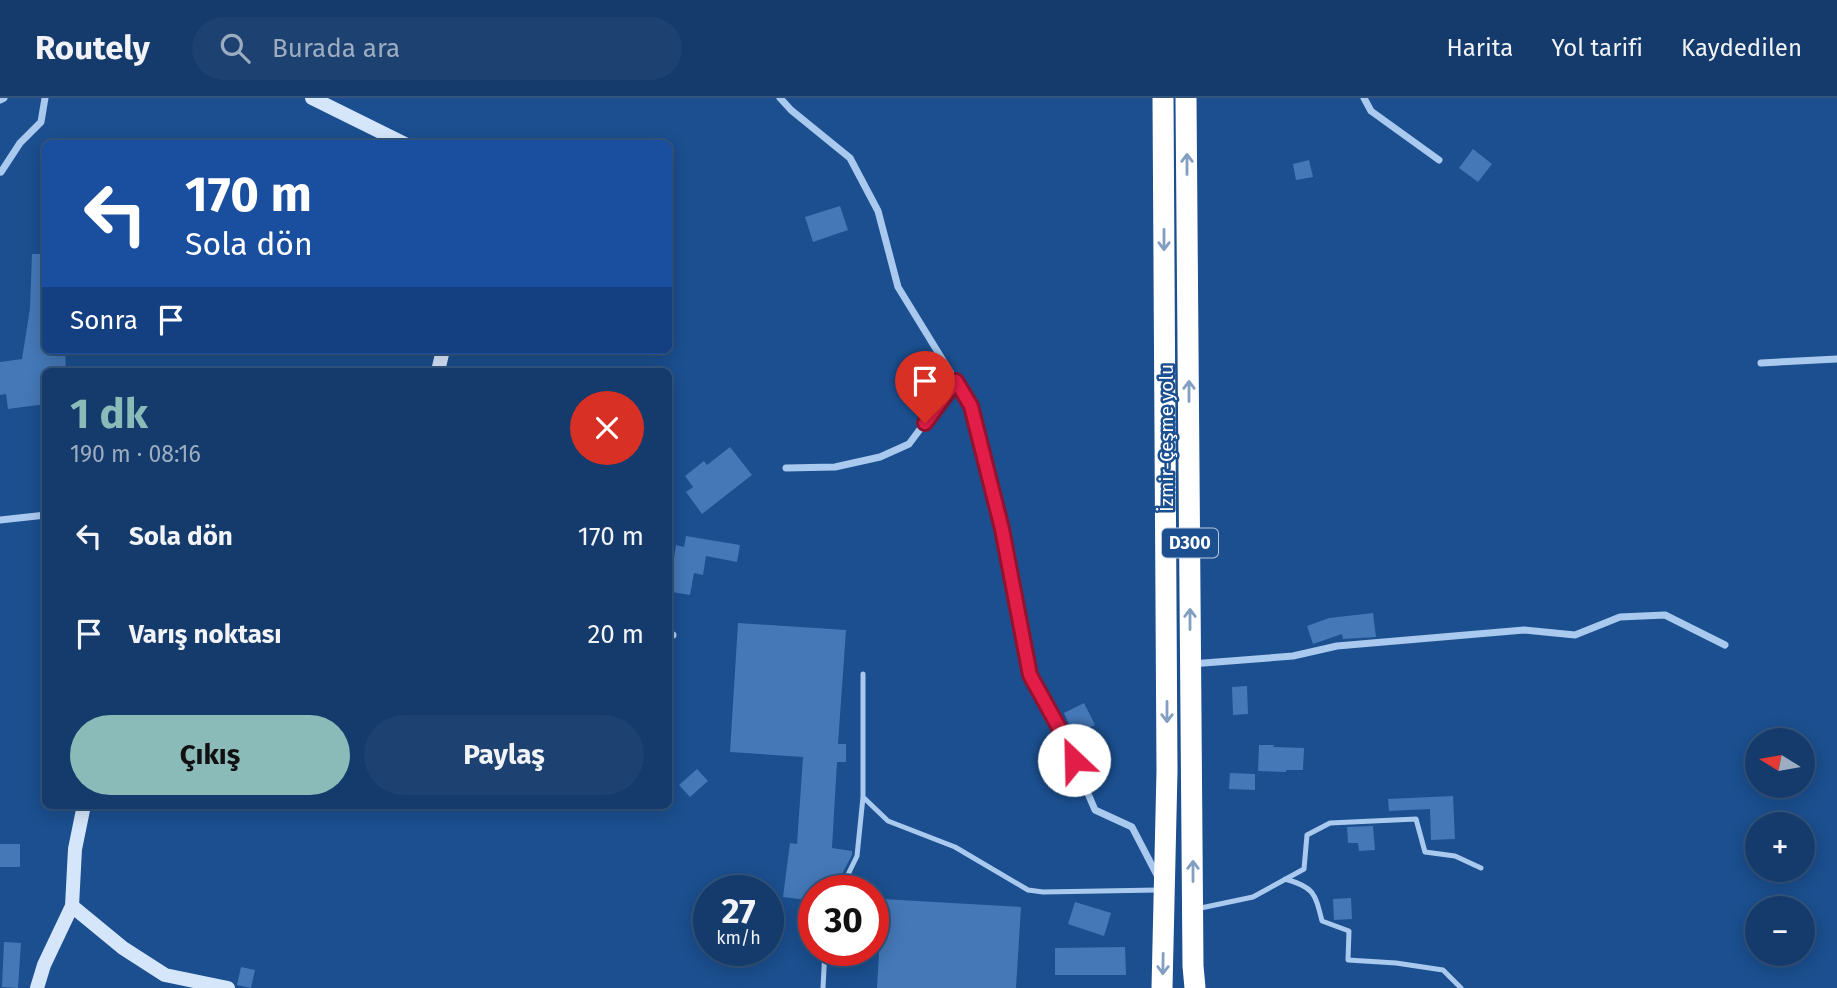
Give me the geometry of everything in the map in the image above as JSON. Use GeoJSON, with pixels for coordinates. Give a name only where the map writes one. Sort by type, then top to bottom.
{"type":"FeatureCollection","features":[{"type":"Feature","properties":{"kind":"highway","name":"İzmir-Çeşme yolu"},"geometry":{"type":"LineString","coordinates":[[1162,988],[1167,758],[1163,98]]}},
{"type":"Feature","properties":{"kind":"highway","name":"İzmir-Çeşme yolu"},"geometry":{"type":"LineString","coordinates":[[1186,98],[1195,988]]}},
{"type":"Feature","properties":{"kind":"street"},"geometry":{"type":"LineString","coordinates":[[1,172],[20,143],[41,122],[45,98]]}},
{"type":"Feature","properties":{"kind":"street"},"geometry":{"type":"LineString","coordinates":[[312,98],[397,140]]}},
{"type":"Feature","properties":{"kind":"street"},"geometry":{"type":"LineString","coordinates":[[780,98],[850,158],[878,212],[898,287],[971,406],[1002,529],[1030,675],[1063,735],[1095,810],[1132,827],[1165,890]]}},
{"type":"Feature","properties":{"kind":"street"},"geometry":{"type":"LineString","coordinates":[[1364,98],[1371,111],[1439,160]]}},
{"type":"Feature","properties":{"kind":"street"},"geometry":{"type":"LineString","coordinates":[[1761,363],[1837,359]]}},
{"type":"Feature","properties":{"kind":"street"},"geometry":{"type":"LineString","coordinates":[[786,468],[835,467],[880,457],[909,444],[956,381]]}},
{"type":"Feature","properties":{"kind":"street"},"geometry":{"type":"LineString","coordinates":[[0,520],[42,515]]}},
{"type":"Feature","properties":{"kind":"street"},"geometry":{"type":"LineString","coordinates":[[1191,664],[1293,656],[1337,646],[1524,630],[1575,635],[1620,617],[1665,615],[1724,645]]}},
{"type":"Feature","properties":{"kind":"street"},"geometry":{"type":"LineString","coordinates":[[37,988],[44,965],[72,906],[75,849],[83,809]]}},
{"type":"Feature","properties":{"kind":"street"},"geometry":{"type":"LineString","coordinates":[[72,906],[122,948],[165,975],[228,988]]}},
{"type":"Feature","properties":{"kind":"lane"},"geometry":{"type":"LineString","coordinates":[[848,875],[857,856],[863,797],[863,674]]}},
{"type":"Feature","properties":{"kind":"lane"},"geometry":{"type":"LineString","coordinates":[[863,797],[888,821],[955,847],[1028,890],[1165,890]]}},
{"type":"Feature","properties":{"kind":"lane"},"geometry":{"type":"LineString","coordinates":[[1193,910],[1252,897],[1304,869],[1307,835],[1330,823],[1416,819],[1425,852],[1455,856],[1481,868]]}},
{"type":"Feature","properties":{"kind":"lane"},"geometry":{"type":"LineString","coordinates":[[1285,879],[1301,883],[1316,896],[1322,921],[1349,931],[1348,960],[1443,970],[1461,988]]}},
{"type":"Feature","properties":{"kind":"lane"},"geometry":{"type":"LineString","coordinates":[[822,988],[824,966]]}},
{"type":"Feature","properties":{"kind":"building"},"geometry":{"type":"Polygon","coordinates":[[[1473,149],[1492,164],[1478,182],[1459,168],[1473,149]]]}},
{"type":"Feature","properties":{"kind":"building"},"geometry":{"type":"Polygon","coordinates":[[[1309,160],[1313,177],[1296,180],[1293,164],[1309,160]]]}},
{"type":"Feature","properties":{"kind":"building"},"geometry":{"type":"Polygon","coordinates":[[[840,206],[848,230],[813,242],[805,217],[840,206]]]}},
{"type":"Feature","properties":{"kind":"building"},"geometry":{"type":"Polygon","coordinates":[[[32,254],[42,254],[42,354],[65,354],[66,368],[42,368],[42,405],[8,409],[6,394],[0,395],[0,362],[22,359],[30,308],[32,254]]]}},
{"type":"Feature","properties":{"kind":"building"},"geometry":{"type":"Polygon","coordinates":[[[730,447],[752,475],[702,514],[686,492],[693,487],[685,476],[704,461],[707,465],[730,447]]]}},
{"type":"Feature","properties":{"kind":"building"},"geometry":{"type":"Polygon","coordinates":[[[686,536],[740,545],[737,562],[706,556],[703,575],[694,573],[690,595],[672,592],[672,564],[676,545],[684,547],[686,536]]]}},
{"type":"Feature","properties":{"kind":"building"},"geometry":{"type":"Polygon","coordinates":[[[1373,613],[1376,637],[1343,639],[1342,634],[1313,644],[1307,626],[1329,618],[1373,613]]]}},
{"type":"Feature","properties":{"kind":"building"},"geometry":{"type":"Polygon","coordinates":[[[738,623],[846,630],[838,744],[846,744],[846,762],[837,762],[832,848],[852,851],[852,855],[841,875],[798,875],[798,899],[784,897],[790,843],[797,844],[803,757],[730,752],[738,623]]]}},
{"type":"Feature","properties":{"kind":"building"},"geometry":{"type":"Polygon","coordinates":[[[1247,686],[1248,714],[1233,715],[1232,687],[1247,686]]]}},
{"type":"Feature","properties":{"kind":"building"},"geometry":{"type":"Polygon","coordinates":[[[1084,703],[1095,725],[1074,735],[1064,713],[1084,703]]]}},
{"type":"Feature","properties":{"kind":"building"},"geometry":{"type":"Polygon","coordinates":[[[1259,745],[1304,748],[1303,770],[1258,771],[1259,745]]]}},
{"type":"Feature","properties":{"kind":"building"},"geometry":{"type":"Polygon","coordinates":[[[697,769],[708,781],[690,797],[679,785],[697,769]]]}},
{"type":"Feature","properties":{"kind":"building"},"geometry":{"type":"Polygon","coordinates":[[[1230,773],[1255,774],[1255,790],[1229,789],[1230,773]]]}},
{"type":"Feature","properties":{"kind":"building"},"geometry":{"type":"Polygon","coordinates":[[[1453,796],[1455,839],[1431,840],[1430,809],[1389,811],[1388,799],[1453,796]]]}},
{"type":"Feature","properties":{"kind":"building"},"geometry":{"type":"Polygon","coordinates":[[[1373,826],[1375,850],[1359,851],[1358,843],[1348,843],[1347,827],[1373,826]]]}},
{"type":"Feature","properties":{"kind":"building"},"geometry":{"type":"Polygon","coordinates":[[[0,844],[20,844],[20,867],[0,867],[0,844]]]}},
{"type":"Feature","properties":{"kind":"building"},"geometry":{"type":"Polygon","coordinates":[[[1351,898],[1352,919],[1334,920],[1333,899],[1351,898]]]}},
{"type":"Feature","properties":{"kind":"building"},"geometry":{"type":"Polygon","coordinates":[[[889,899],[1021,907],[1016,988],[877,988],[878,966],[889,966],[889,899]]]}},
{"type":"Feature","properties":{"kind":"building"},"geometry":{"type":"Polygon","coordinates":[[[1075,902],[1111,913],[1104,936],[1068,924],[1075,902]]]}},
{"type":"Feature","properties":{"kind":"building"},"geometry":{"type":"Polygon","coordinates":[[[4,942],[21,943],[18,988],[2,987],[4,942]]]}},
{"type":"Feature","properties":{"kind":"building"},"geometry":{"type":"Polygon","coordinates":[[[1125,947],[1126,975],[1055,975],[1055,948],[1125,947]]]}},
{"type":"Feature","properties":{"kind":"building"},"geometry":{"type":"Polygon","coordinates":[[[241,967],[255,970],[251,988],[237,985],[241,967]]]}},
{"type":"Feature","properties":{"kind":"route"},"geometry":{"type":"LineString","coordinates":[[925,423],[956,381],[971,406],[1002,529],[1030,675],[1074,760]]}}]}
